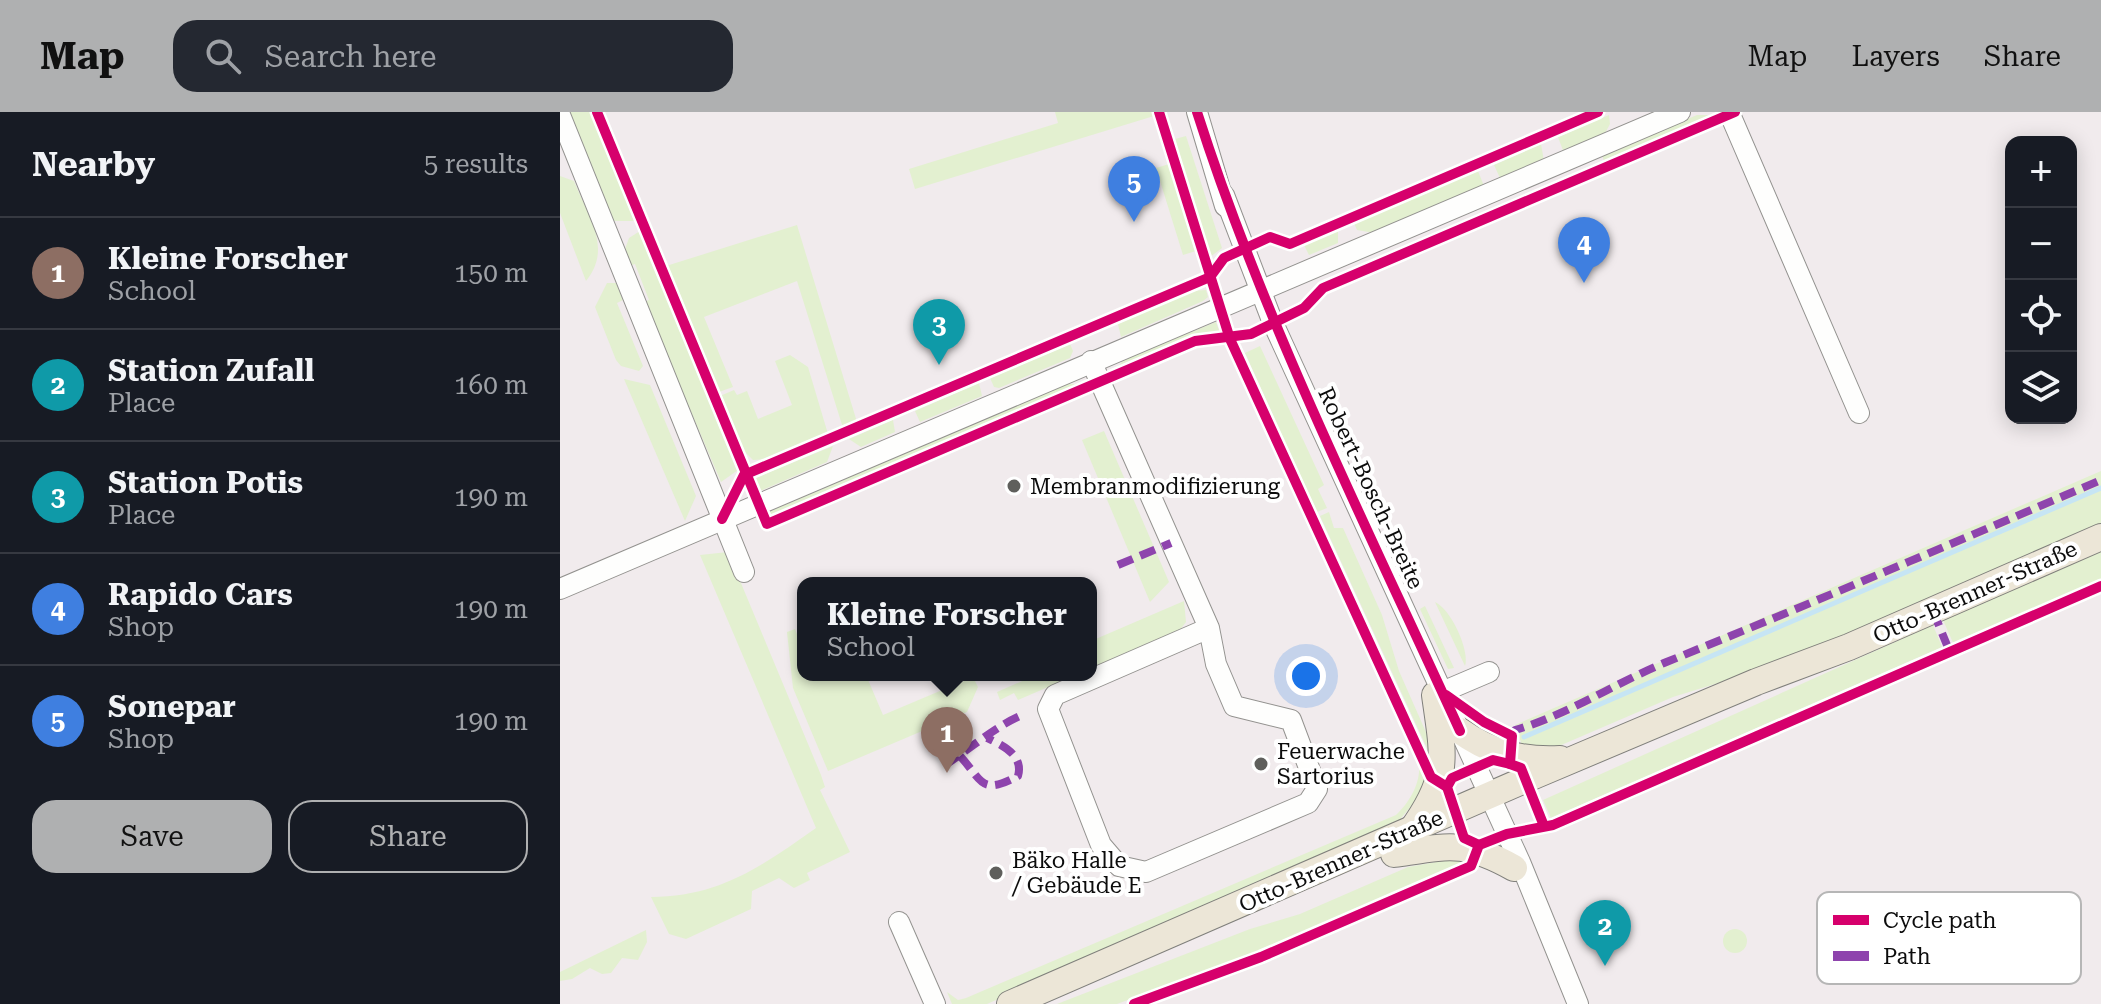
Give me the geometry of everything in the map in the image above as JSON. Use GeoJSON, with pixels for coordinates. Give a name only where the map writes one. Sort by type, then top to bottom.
{"type":"FeatureCollection","features":[{"type":"Feature","properties":{"kind":"main road","name":"Otto-Brenner-Straße"},"geometry":{"type":"LineString","coordinates":[[1035,1004],[1394,854],[1576,758],[1849,647],[2101,537]]}},
{"type":"Feature","properties":{"kind":"main road","name":"Otto-Brenner-Straße"},"geometry":{"type":"LineString","coordinates":[[1010,1004],[1411,831],[1489,804],[1805,672],[1849,647]]}},
{"type":"Feature","properties":{"kind":"main road"},"geometry":{"type":"LineString","coordinates":[[1411,831],[1440,783],[1443,749],[1439,694]]}},
{"type":"Feature","properties":{"kind":"main road"},"geometry":{"type":"LineString","coordinates":[[1460,731],[1485,747],[1511,756],[1537,760],[1576,758]]}},
{"type":"Feature","properties":{"kind":"main road"},"geometry":{"type":"LineString","coordinates":[[1394,854],[1464,846],[1477,848],[1514,868]]}},
{"type":"Feature","properties":{"kind":"street","name":"Robert-Bosch-Breite"},"geometry":{"type":"LineString","coordinates":[[1197,112],[1256,290],[1578,1004]]}},
{"type":"Feature","properties":{"kind":"street"},"geometry":{"type":"LineString","coordinates":[[560,589],[1680,112]]}},
{"type":"Feature","properties":{"kind":"street"},"geometry":{"type":"LineString","coordinates":[[1729,112],[1859,413]]}},
{"type":"Feature","properties":{"kind":"street"},"geometry":{"type":"LineString","coordinates":[[560,115],[744,572]]}},
{"type":"Feature","properties":{"kind":"street"},"geometry":{"type":"LineString","coordinates":[[1087,681],[1055,695],[1048,709],[1101,845],[1119,866],[1146,872],[1308,803],[1316,794],[1313,774],[1291,720],[1234,706],[1216,664],[1209,628],[1091,361]]}},
{"type":"Feature","properties":{"kind":"street"},"geometry":{"type":"LineString","coordinates":[[1097,677],[1209,628]]}},
{"type":"Feature","properties":{"kind":"street"},"geometry":{"type":"LineString","coordinates":[[1439,694],[1489,672]]}},
{"type":"Feature","properties":{"kind":"street","name":"Robert-Bosch-Breite"},"geometry":{"type":"LineString","coordinates":[[1439,694],[1460,731],[1514,868],[1533,900]]}},
{"type":"Feature","properties":{"kind":"street"},"geometry":{"type":"LineString","coordinates":[[899,922],[935,1004]]}},
{"type":"Feature","properties":{"kind":"shaded area"},"geometry":{"type":"Polygon","coordinates":[[[560,112],[2101,112],[2101,1004],[560,1004],[560,112]]]}},
{"type":"Feature","properties":{"kind":"green space"},"geometry":{"type":"Polygon","coordinates":[[[568,112],[592,112],[634,221],[615,221],[608,215],[568,112]]]}},
{"type":"Feature","properties":{"kind":"green space"},"geometry":{"type":"Polygon","coordinates":[[[1055,112],[1152,112],[1154,116],[915,189],[909,169],[1058,123],[1055,112]]]}},
{"type":"Feature","properties":{"kind":"green space"},"geometry":{"type":"Polygon","coordinates":[[[1609,115],[1610,124],[1604,135],[1564,153],[1558,137],[1609,115]]]}},
{"type":"Feature","properties":{"kind":"green space"},"geometry":{"type":"Polygon","coordinates":[[[1697,115],[1712,115],[1604,161],[1602,155],[1697,115]]]}},
{"type":"Feature","properties":{"kind":"green space"},"geometry":{"type":"Polygon","coordinates":[[[1186,136],[1222,248],[1210,257],[1175,139],[1186,136]]]}},
{"type":"Feature","properties":{"kind":"green space"},"geometry":{"type":"Polygon","coordinates":[[[1541,144],[1544,161],[1501,180],[1494,165],[1541,144]]]}},
{"type":"Feature","properties":{"kind":"green space"},"geometry":{"type":"Polygon","coordinates":[[[1169,164],[1196,251],[1183,255],[1156,168],[1169,164]]]}},
{"type":"Feature","properties":{"kind":"green space"},"geometry":{"type":"Polygon","coordinates":[[[1478,171],[1484,186],[1374,233],[1357,230],[1354,223],[1478,171]]]}},
{"type":"Feature","properties":{"kind":"green space"},"geometry":{"type":"Polygon","coordinates":[[[560,176],[574,181],[598,244],[594,269],[586,281],[560,213],[560,176]]]}},
{"type":"Feature","properties":{"kind":"green space"},"geometry":{"type":"Polygon","coordinates":[[[797,225],[857,422],[843,428],[797,281],[704,317],[733,387],[719,392],[666,266],[797,225]]]}},
{"type":"Feature","properties":{"kind":"green space"},"geometry":{"type":"Polygon","coordinates":[[[1338,230],[1338,243],[1309,255],[1304,245],[1338,230]]]}},
{"type":"Feature","properties":{"kind":"green space"},"geometry":{"type":"Polygon","coordinates":[[[640,231],[738,470],[721,482],[644,302],[649,300],[635,264],[629,266],[625,249],[629,238],[640,231]]]}},
{"type":"Feature","properties":{"kind":"green space"},"geometry":{"type":"Polygon","coordinates":[[[607,283],[616,283],[623,300],[617,303],[643,366],[639,371],[621,366],[616,360],[595,307],[607,283]]]}},
{"type":"Feature","properties":{"kind":"green space"},"geometry":{"type":"Polygon","coordinates":[[[1206,290],[1208,297],[1203,301],[1121,337],[1118,324],[1192,291],[1206,290]]]}},
{"type":"Feature","properties":{"kind":"green space"},"geometry":{"type":"Polygon","coordinates":[[[1216,322],[1220,333],[1197,334],[1117,368],[1124,359],[1216,322]]]}},
{"type":"Feature","properties":{"kind":"green space"},"geometry":{"type":"Polygon","coordinates":[[[1070,344],[1073,351],[1070,358],[999,388],[994,387],[990,378],[1070,344]]]}},
{"type":"Feature","properties":{"kind":"green space"},"geometry":{"type":"Polygon","coordinates":[[[1260,346],[1324,485],[1318,489],[1327,508],[1317,512],[1245,353],[1260,346]]]}},
{"type":"Feature","properties":{"kind":"green space"},"geometry":{"type":"Polygon","coordinates":[[[790,355],[808,367],[828,434],[768,459],[753,460],[743,450],[720,396],[734,390],[737,395],[747,391],[758,419],[792,405],[775,361],[790,355]]]}},
{"type":"Feature","properties":{"kind":"green space"},"geometry":{"type":"Polygon","coordinates":[[[624,379],[650,385],[696,496],[685,521],[624,379]]]}},
{"type":"Feature","properties":{"kind":"green space"},"geometry":{"type":"Polygon","coordinates":[[[979,383],[982,396],[920,422],[915,411],[979,383]]]}},
{"type":"Feature","properties":{"kind":"green space"},"geometry":{"type":"Polygon","coordinates":[[[1067,384],[1081,384],[770,516],[766,513],[1067,384]]]}},
{"type":"Feature","properties":{"kind":"green space"},"geometry":{"type":"Polygon","coordinates":[[[893,420],[895,432],[861,447],[849,439],[893,420]]]}},
{"type":"Feature","properties":{"kind":"green space"},"geometry":{"type":"Polygon","coordinates":[[[1104,431],[1169,582],[1150,602],[1082,440],[1104,431]]]}},
{"type":"Feature","properties":{"kind":"green space"},"geometry":{"type":"Polygon","coordinates":[[[833,446],[827,462],[760,491],[755,478],[833,446]]]}},
{"type":"Feature","properties":{"kind":"green space"},"geometry":{"type":"Polygon","coordinates":[[[2101,471],[2101,527],[1967,586],[1741,676],[1673,697],[1559,746],[1523,748],[1515,725],[2101,471]]]}},
{"type":"Feature","properties":{"kind":"green space"},"geometry":{"type":"Polygon","coordinates":[[[1329,512],[1334,528],[1343,528],[1382,615],[1399,671],[1429,739],[1432,759],[1320,516],[1329,512]]]}},
{"type":"Feature","properties":{"kind":"green space"},"geometry":{"type":"Polygon","coordinates":[[[2101,550],[2101,582],[1954,645],[1943,620],[2101,550]]]}},
{"type":"Feature","properties":{"kind":"green space"},"geometry":{"type":"Polygon","coordinates":[[[728,552],[821,775],[825,787],[820,790],[850,852],[807,873],[810,880],[794,888],[779,878],[752,891],[751,909],[686,939],[669,934],[651,897],[698,892],[739,877],[816,828],[700,555],[728,552]]]}},
{"type":"Feature","properties":{"kind":"green space"},"geometry":{"type":"Polygon","coordinates":[[[1184,601],[1186,622],[1179,631],[1097,666],[1097,638],[1184,601]]]}},
{"type":"Feature","properties":{"kind":"green space"},"geometry":{"type":"Polygon","coordinates":[[[1435,602],[1447,613],[1458,631],[1465,651],[1465,666],[1435,602]]]}},
{"type":"Feature","properties":{"kind":"green space"},"geometry":{"type":"Polygon","coordinates":[[[1425,606],[1454,668],[1448,669],[1420,609],[1425,606]]]}},
{"type":"Feature","properties":{"kind":"green space"},"geometry":{"type":"Polygon","coordinates":[[[1933,625],[1942,647],[1551,818],[1543,800],[1933,625]]]}},
{"type":"Feature","properties":{"kind":"green space"},"geometry":{"type":"Polygon","coordinates":[[[795,629],[797,634],[797,681],[869,681],[883,715],[964,681],[975,681],[978,687],[967,712],[828,771],[793,688],[787,632],[795,629]]]}},
{"type":"Feature","properties":{"kind":"green space"},"geometry":{"type":"Polygon","coordinates":[[[1022,681],[1062,681],[1018,700],[1014,693],[1000,700],[997,692],[1022,681]]]}},
{"type":"Feature","properties":{"kind":"green space"},"geometry":{"type":"Polygon","coordinates":[[[1418,759],[1427,777],[1418,798],[1397,823],[987,1004],[952,1004],[947,992],[958,1000],[966,998],[1396,815],[1414,789],[1419,774],[1418,759]]]}},
{"type":"Feature","properties":{"kind":"green space"},"geometry":{"type":"Polygon","coordinates":[[[1464,857],[1463,863],[1275,945],[1117,1004],[1057,1004],[1250,929],[1300,914],[1408,867],[1464,857]]]}},
{"type":"Feature","properties":{"kind":"green space"},"geometry":{"type":"Polygon","coordinates":[[[1730,929],[1740,929],[1747,936],[1747,946],[1740,953],[1730,953],[1723,946],[1723,936],[1730,929]]]}},
{"type":"Feature","properties":{"kind":"green space"},"geometry":{"type":"Polygon","coordinates":[[[646,930],[647,942],[638,960],[622,958],[611,973],[602,974],[590,968],[572,979],[560,981],[560,972],[646,930]]]}},
{"type":"Feature","properties":{"kind":"waterway"},"geometry":{"type":"LineString","coordinates":[[1524,737],[2101,488]]}},
{"type":"Feature","properties":{"kind":"marked path"},"geometry":{"type":"LineString","coordinates":[[1512,736],[1515,730],[1553,716],[1664,663],[2101,480]]}},
{"type":"Feature","properties":{"kind":"marked path"},"geometry":{"type":"LineString","coordinates":[[1118,565],[1171,543]]}},
{"type":"Feature","properties":{"kind":"marked path"},"geometry":{"type":"LineString","coordinates":[[1933,611],[1949,650]]}},
{"type":"Feature","properties":{"kind":"marked path"},"geometry":{"type":"LineString","coordinates":[[945,765],[1020,716]]}},
{"type":"Feature","properties":{"kind":"marked path"},"geometry":{"type":"LineString","coordinates":[[960,756],[983,783],[996,785],[1018,776],[1015,757],[987,738]]}},
{"type":"Feature","properties":{"kind":"cycle path"},"geometry":{"type":"LineString","coordinates":[[597,112],[767,524],[1195,341],[1251,334],[1304,308],[1323,288],[1735,112]]}},
{"type":"Feature","properties":{"kind":"cycle path"},"geometry":{"type":"LineString","coordinates":[[1159,112],[1230,339],[1431,777],[1447,787]]}},
{"type":"Feature","properties":{"kind":"cycle path"},"geometry":{"type":"LineString","coordinates":[[1197,112],[1224,191],[1286,348],[1460,731]]}},
{"type":"Feature","properties":{"kind":"cycle path"},"geometry":{"type":"LineString","coordinates":[[722,519],[744,475],[1210,277],[1224,258],[1270,237],[1290,244],[1598,112]]}},
{"type":"Feature","properties":{"kind":"cycle path"},"geometry":{"type":"LineString","coordinates":[[1134,1004],[1261,957],[1471,866],[1479,845],[1507,834],[1553,825],[2101,586]]}},
{"type":"Feature","properties":{"kind":"cycle path"},"geometry":{"type":"LineString","coordinates":[[1446,695],[1484,722],[1512,736],[1510,764],[1521,768],[1544,826]]}},
{"type":"Feature","properties":{"kind":"cycle path"},"geometry":{"type":"LineString","coordinates":[[1479,845],[1464,838],[1447,787],[1452,778],[1493,760],[1510,764]]}},
{"type":"Feature","properties":{"kind":"place","name":"Sonepar"},"geometry":{"type":"Point","coordinates":[1134,222]}},
{"type":"Feature","properties":{"kind":"place","name":"Rapido Cars"},"geometry":{"type":"Point","coordinates":[1584,283]}},
{"type":"Feature","properties":{"kind":"place","name":"Station Potis"},"geometry":{"type":"Point","coordinates":[939,365]}},
{"type":"Feature","properties":{"kind":"place","name":"Membranmodifizierung"},"geometry":{"type":"Point","coordinates":[1014,486]}},
{"type":"Feature","properties":{"kind":"place","name":"Feuerwache Sartorius"},"geometry":{"type":"Point","coordinates":[1261,764]}},
{"type":"Feature","properties":{"kind":"place","name":"Kleine Forscher"},"geometry":{"type":"Point","coordinates":[947,773]}},
{"type":"Feature","properties":{"kind":"place","name":"Bäko Halle / Gebäude E"},"geometry":{"type":"Point","coordinates":[996,873]}},
{"type":"Feature","properties":{"kind":"place","name":"Station Zufall"},"geometry":{"type":"Point","coordinates":[1605,966]}}]}
